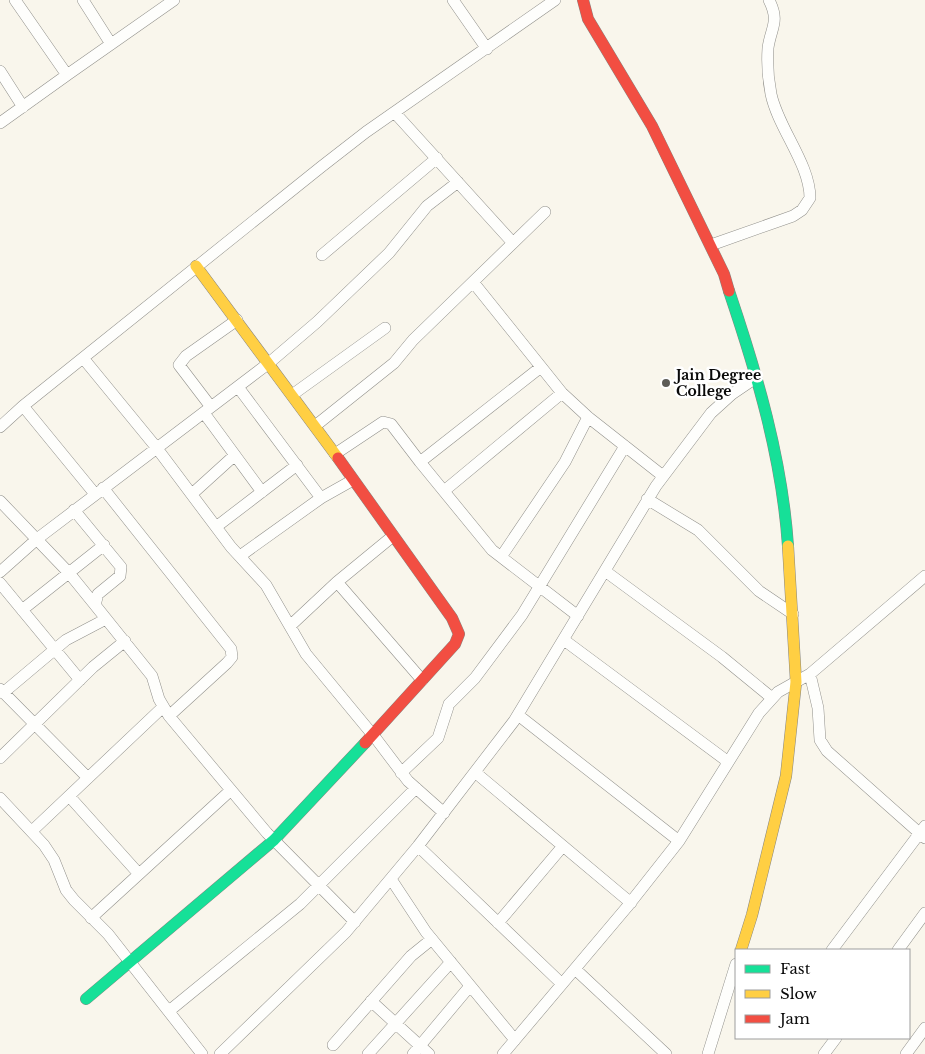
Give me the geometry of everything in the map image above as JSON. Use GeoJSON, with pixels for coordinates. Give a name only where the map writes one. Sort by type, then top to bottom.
{"type":"FeatureCollection","features":[{"type":"Feature","properties":{"kind":"street"},"geometry":{"type":"LineString","coordinates":[[15,0],[68,75]]}},
{"type":"Feature","properties":{"kind":"street"},"geometry":{"type":"LineString","coordinates":[[83,0],[111,44]]}},
{"type":"Feature","properties":{"kind":"street"},"geometry":{"type":"LineString","coordinates":[[0,123],[173,0]]}},
{"type":"Feature","properties":{"kind":"street"},"geometry":{"type":"LineString","coordinates":[[453,0],[487,49]]}},
{"type":"Feature","properties":{"kind":"street"},"geometry":{"type":"LineString","coordinates":[[0,427],[23,406],[320,168],[555,0]]}},
{"type":"Feature","properties":{"kind":"street"},"geometry":{"type":"LineString","coordinates":[[583,0],[588,19],[644,111],[711,245],[733,300],[757,377],[772,435],[786,519],[796,682],[786,776],[752,915],[741,949]]}},
{"type":"Feature","properties":{"kind":"street"},"geometry":{"type":"LineString","coordinates":[[711,245],[793,216],[802,210],[810,198],[808,181],[777,113],[771,91],[768,47],[776,20],[769,0]]}},
{"type":"Feature","properties":{"kind":"street"},"geometry":{"type":"LineString","coordinates":[[0,71],[23,107]]}},
{"type":"Feature","properties":{"kind":"street"},"geometry":{"type":"LineString","coordinates":[[395,113],[513,243]]}},
{"type":"Feature","properties":{"kind":"street"},"geometry":{"type":"LineString","coordinates":[[322,255],[437,158]]}},
{"type":"Feature","properties":{"kind":"street"},"geometry":{"type":"LineString","coordinates":[[0,572],[74,510],[269,363],[330,310],[404,237],[427,206],[458,182]]}},
{"type":"Feature","properties":{"kind":"street"},"geometry":{"type":"LineString","coordinates":[[315,426],[394,363],[413,340],[545,212]]}},
{"type":"Feature","properties":{"kind":"street"},"geometry":{"type":"LineString","coordinates":[[86,999],[131,963],[274,840],[374,735],[458,639],[458,629],[393,536],[315,426],[196,266]]}},
{"type":"Feature","properties":{"kind":"street"},"geometry":{"type":"LineString","coordinates":[[473,282],[562,392],[588,417],[663,476]]}},
{"type":"Feature","properties":{"kind":"street"},"geometry":{"type":"LineString","coordinates":[[237,320],[186,356],[179,365],[235,456],[262,492]]}},
{"type":"Feature","properties":{"kind":"street"},"geometry":{"type":"LineString","coordinates":[[292,395],[385,328]]}},
{"type":"Feature","properties":{"kind":"street"},"geometry":{"type":"LineString","coordinates":[[83,358],[156,447],[216,527],[273,594],[306,654],[374,735],[401,773],[444,813]]}},
{"type":"Feature","properties":{"kind":"street"},"geometry":{"type":"LineString","coordinates":[[420,462],[541,367]]}},
{"type":"Feature","properties":{"kind":"street"},"geometry":{"type":"LineString","coordinates":[[220,1054],[355,922],[476,773],[518,715],[647,499],[663,476],[711,413],[732,394],[757,377]]}},
{"type":"Feature","properties":{"kind":"street"},"geometry":{"type":"LineString","coordinates":[[238,387],[321,498]]}},
{"type":"Feature","properties":{"kind":"street"},"geometry":{"type":"LineString","coordinates":[[444,491],[562,392]]}},
{"type":"Feature","properties":{"kind":"street"},"geometry":{"type":"LineString","coordinates":[[23,406],[99,491],[231,649],[232,657],[88,778],[32,830]]}},
{"type":"Feature","properties":{"kind":"street"},"geometry":{"type":"LineString","coordinates":[[501,557],[565,462],[588,417]]}},
{"type":"Feature","properties":{"kind":"street"},"geometry":{"type":"LineString","coordinates":[[335,454],[376,426],[387,422],[396,429],[482,540],[501,557],[578,616]]}},
{"type":"Feature","properties":{"kind":"street"},"geometry":{"type":"LineString","coordinates":[[401,773],[438,738],[449,704],[475,678],[522,615],[625,446]]}},
{"type":"Feature","properties":{"kind":"street"},"geometry":{"type":"LineString","coordinates":[[192,494],[235,456]]}},
{"type":"Feature","properties":{"kind":"street"},"geometry":{"type":"LineString","coordinates":[[216,527],[297,465]]}},
{"type":"Feature","properties":{"kind":"street"},"geometry":{"type":"LineString","coordinates":[[240,556],[321,498],[353,480]]}},
{"type":"Feature","properties":{"kind":"street"},"geometry":{"type":"LineString","coordinates":[[647,499],[698,530],[760,591],[793,614]]}},
{"type":"Feature","properties":{"kind":"street"},"geometry":{"type":"LineString","coordinates":[[0,501],[69,573],[125,641],[152,676],[166,711],[231,790],[274,840],[355,922]]}},
{"type":"Feature","properties":{"kind":"street"},"geometry":{"type":"LineString","coordinates":[[74,510],[118,561],[121,572],[116,580],[98,594],[95,605]]}},
{"type":"Feature","properties":{"kind":"street"},"geometry":{"type":"LineString","coordinates":[[290,626],[337,582],[393,536]]}},
{"type":"Feature","properties":{"kind":"street"},"geometry":{"type":"LineString","coordinates":[[22,610],[104,545]]}},
{"type":"Feature","properties":{"kind":"street"},"geometry":{"type":"LineString","coordinates":[[604,571],[722,657],[772,698]]}},
{"type":"Feature","properties":{"kind":"street"},"geometry":{"type":"LineString","coordinates":[[503,1054],[631,903],[679,841],[758,713],[772,698],[810,674],[925,576]]}},
{"type":"Feature","properties":{"kind":"street"},"geometry":{"type":"LineString","coordinates":[[337,582],[422,680]]}},
{"type":"Feature","properties":{"kind":"street"},"geometry":{"type":"LineString","coordinates":[[0,583],[80,680]]}},
{"type":"Feature","properties":{"kind":"street"},"geometry":{"type":"LineString","coordinates":[[88,778],[2,691],[72,636],[106,619]]}},
{"type":"Feature","properties":{"kind":"street"},"geometry":{"type":"LineString","coordinates":[[564,640],[728,761]]}},
{"type":"Feature","properties":{"kind":"street"},"geometry":{"type":"LineString","coordinates":[[1,755],[80,680],[125,641]]}},
{"type":"Feature","properties":{"kind":"street"},"geometry":{"type":"LineString","coordinates":[[810,674],[818,708],[820,740],[828,751],[923,833],[833,949]]}},
{"type":"Feature","properties":{"kind":"street"},"geometry":{"type":"LineString","coordinates":[[518,715],[679,841]]}},
{"type":"Feature","properties":{"kind":"street"},"geometry":{"type":"LineString","coordinates":[[476,773],[631,903]]}},
{"type":"Feature","properties":{"kind":"street"},"geometry":{"type":"LineString","coordinates":[[169,1011],[287,916],[416,788]]}},
{"type":"Feature","properties":{"kind":"street"},"geometry":{"type":"LineString","coordinates":[[91,918],[231,790]]}},
{"type":"Feature","properties":{"kind":"street"},"geometry":{"type":"LineString","coordinates":[[69,796],[139,874]]}},
{"type":"Feature","properties":{"kind":"street"},"geometry":{"type":"LineString","coordinates":[[0,798],[32,830],[50,853],[66,890],[108,934],[202,1054]]}},
{"type":"Feature","properties":{"kind":"street"},"geometry":{"type":"LineString","coordinates":[[418,846],[562,984]]}},
{"type":"Feature","properties":{"kind":"street"},"geometry":{"type":"LineString","coordinates":[[498,923],[563,846]]}},
{"type":"Feature","properties":{"kind":"street"},"geometry":{"type":"LineString","coordinates":[[391,879],[410,910],[515,1040]]}},
{"type":"Feature","properties":{"kind":"street"},"geometry":{"type":"LineString","coordinates":[[899,949],[925,913]]}},
{"type":"Feature","properties":{"kind":"street"},"geometry":{"type":"LineString","coordinates":[[333,1045],[417,949],[432,938]]}},
{"type":"Feature","properties":{"kind":"street"},"geometry":{"type":"LineString","coordinates":[[368,1054],[451,962]]}},
{"type":"Feature","properties":{"kind":"street"},"geometry":{"type":"LineString","coordinates":[[708,1054],[735,967]]}},
{"type":"Feature","properties":{"kind":"street"},"geometry":{"type":"LineString","coordinates":[[575,970],[666,1054]]}},
{"type":"Feature","properties":{"kind":"street"},"geometry":{"type":"LineString","coordinates":[[416,1050],[470,986]]}},
{"type":"Feature","properties":{"kind":"street"},"geometry":{"type":"LineString","coordinates":[[371,1001],[396,1023],[416,1050],[429,1054]]}},
{"type":"Feature","properties":{"kind":"street"},"geometry":{"type":"LineString","coordinates":[[906,1054],[925,1028]]}},
{"type":"Feature","properties":{"kind":"street"},"geometry":{"type":"LineString","coordinates":[[824,1054],[835,1039]]}},
{"type":"Feature","properties":{"kind":"traffic: fast"},"geometry":{"type":"LineString","coordinates":[[729,291],[767,417],[780,481],[788,546]]}},
{"type":"Feature","properties":{"kind":"traffic: fast"},"geometry":{"type":"LineString","coordinates":[[86,999],[274,840],[365,743]]}},
{"type":"Feature","properties":{"kind":"traffic: slow"},"geometry":{"type":"LineString","coordinates":[[196,266],[338,458]]}},
{"type":"Feature","properties":{"kind":"traffic: slow"},"geometry":{"type":"LineString","coordinates":[[741,949],[752,915],[786,776],[796,682],[788,546]]}},
{"type":"Feature","properties":{"kind":"traffic: jam"},"geometry":{"type":"LineString","coordinates":[[583,0],[588,19],[652,126],[724,274],[729,291]]}},
{"type":"Feature","properties":{"kind":"traffic: jam"},"geometry":{"type":"LineString","coordinates":[[338,458],[452,618],[459,634],[455,644],[365,743]]}},
{"type":"Feature","properties":{"kind":"place","name":"Jain Degree College"},"geometry":{"type":"Point","coordinates":[666,383]}}]}
